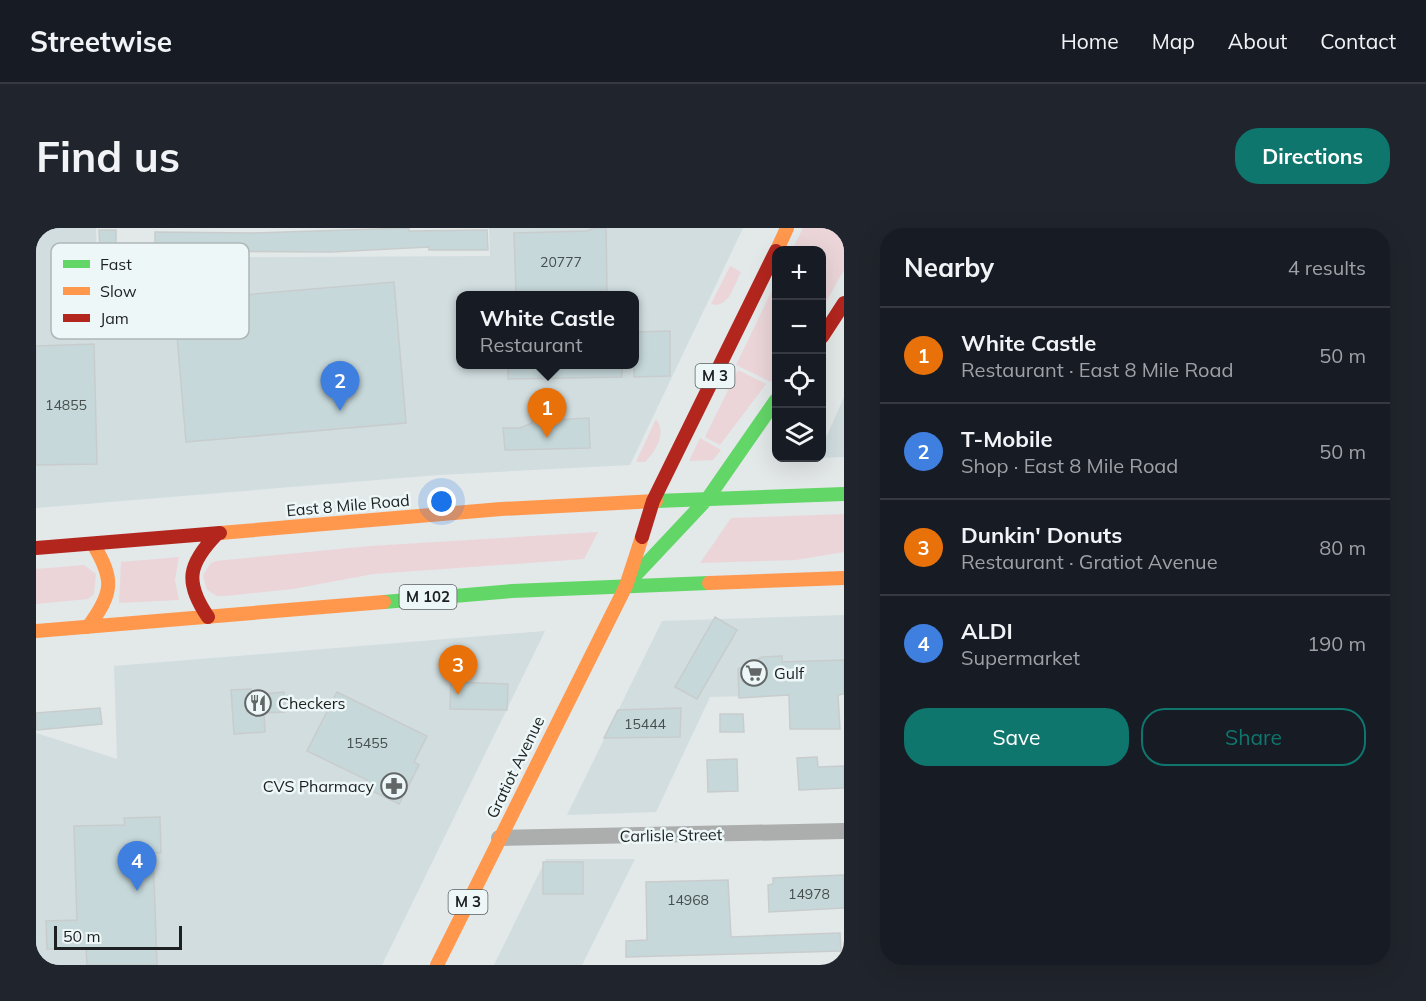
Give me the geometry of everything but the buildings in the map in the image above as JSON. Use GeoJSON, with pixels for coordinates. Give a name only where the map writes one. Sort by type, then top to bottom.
{"type":"FeatureCollection","features":[{"type":"Feature","properties":{"kind":"main road","name":"Gratiot Avenue"},"geometry":{"type":"LineString","coordinates":[[779,246],[788,228]]}},
{"type":"Feature","properties":{"kind":"main road","name":"Gratiot Avenue"},"geometry":{"type":"LineString","coordinates":[[437,965],[626,586],[653,501],[772,261]]}},
{"type":"Feature","properties":{"kind":"main road"},"geometry":{"type":"LineString","coordinates":[[826,331],[844,303]]}},
{"type":"Feature","properties":{"kind":"main road","name":"Gratiot Avenue"},"geometry":{"type":"LineString","coordinates":[[626,586],[708,498],[772,407]]}},
{"type":"Feature","properties":{"kind":"main road","name":"East 8 Mile Road"},"geometry":{"type":"LineString","coordinates":[[36,548],[461,512],[708,498],[844,494]]}},
{"type":"Feature","properties":{"kind":"main road"},"geometry":{"type":"LineString","coordinates":[[208,617],[195,596],[190,573],[202,548],[217,534]]}},
{"type":"Feature","properties":{"kind":"main road"},"geometry":{"type":"LineString","coordinates":[[88,627],[103,608],[112,588],[108,568],[93,544]]}},
{"type":"Feature","properties":{"kind":"main road","name":"M 102"},"geometry":{"type":"LineString","coordinates":[[36,631],[512,591],[844,578]]}},
{"type":"Feature","properties":{"kind":"street","name":"Carlisle Street"},"geometry":{"type":"LineString","coordinates":[[499,838],[844,831]]}},
{"type":"Feature","properties":{"kind":"shaded area"},"geometry":{"type":"Polygon","coordinates":[[[36,228],[96,228],[97,243],[51,243],[51,339],[249,339],[249,257],[490,256],[489,228],[743,228],[630,465],[438,475],[36,508],[36,228]]]}},
{"type":"Feature","properties":{"kind":"shaded area"},"geometry":{"type":"Polygon","coordinates":[[[803,228],[844,228],[844,270],[826,302],[826,246],[794,246],[803,228]]]}},
{"type":"Feature","properties":{"kind":"shaded area"},"geometry":{"type":"Polygon","coordinates":[[[730,266],[741,272],[733,289],[727,300],[717,305],[711,304],[730,266]]]}},
{"type":"Feature","properties":{"kind":"shaded area"},"geometry":{"type":"Polygon","coordinates":[[[772,290],[772,381],[736,365],[772,290]]]}},
{"type":"Feature","properties":{"kind":"shaded area"},"geometry":{"type":"Polygon","coordinates":[[[738,370],[766,384],[720,445],[705,437],[738,370]]]}},
{"type":"Feature","properties":{"kind":"shaded area"},"geometry":{"type":"Polygon","coordinates":[[[844,397],[844,457],[826,458],[826,438],[844,397]]]}},
{"type":"Feature","properties":{"kind":"shaded area"},"geometry":{"type":"Polygon","coordinates":[[[656,419],[660,430],[659,442],[645,462],[636,462],[656,419]]]}},
{"type":"Feature","properties":{"kind":"shaded area"},"geometry":{"type":"Polygon","coordinates":[[[700,438],[721,450],[713,460],[689,461],[700,438]]]}},
{"type":"Feature","properties":{"kind":"shaded area"},"geometry":{"type":"Polygon","coordinates":[[[844,514],[844,552],[796,560],[700,563],[731,518],[844,514]]]}},
{"type":"Feature","properties":{"kind":"shaded area"},"geometry":{"type":"Polygon","coordinates":[[[598,532],[584,559],[373,574],[293,589],[226,596],[217,596],[207,590],[203,575],[211,563],[216,561],[370,546],[598,532]]]}},
{"type":"Feature","properties":{"kind":"shaded area"},"geometry":{"type":"Polygon","coordinates":[[[179,557],[175,580],[179,600],[119,603],[121,562],[179,557]]]}},
{"type":"Feature","properties":{"kind":"shaded area"},"geometry":{"type":"Polygon","coordinates":[[[84,565],[96,574],[94,594],[88,599],[36,604],[36,569],[84,565]]]}},
{"type":"Feature","properties":{"kind":"shaded area"},"geometry":{"type":"Polygon","coordinates":[[[844,615],[844,693],[710,697],[656,812],[567,815],[662,621],[844,615]]]}},
{"type":"Feature","properties":{"kind":"shaded area"},"geometry":{"type":"Polygon","coordinates":[[[545,631],[382,965],[36,965],[36,733],[117,759],[114,666],[545,631]]]}},
{"type":"Feature","properties":{"kind":"shaded area"},"geometry":{"type":"Polygon","coordinates":[[[546,859],[635,859],[582,965],[494,965],[546,859]]]}},
{"type":"Feature","properties":{"kind":"traffic: fast"},"geometry":{"type":"LineString","coordinates":[[630,581],[708,498],[772,406]]}},
{"type":"Feature","properties":{"kind":"traffic: fast"},"geometry":{"type":"LineString","coordinates":[[656,501],[844,494]]}},
{"type":"Feature","properties":{"kind":"traffic: fast"},"geometry":{"type":"LineString","coordinates":[[384,602],[512,591],[709,583]]}},
{"type":"Feature","properties":{"kind":"traffic: slow"},"geometry":{"type":"LineString","coordinates":[[779,246],[787,228]]}},
{"type":"Feature","properties":{"kind":"traffic: slow"},"geometry":{"type":"LineString","coordinates":[[220,533],[501,509],[656,501]]}},
{"type":"Feature","properties":{"kind":"traffic: slow"},"geometry":{"type":"LineString","coordinates":[[437,965],[626,586],[642,537]]}},
{"type":"Feature","properties":{"kind":"traffic: slow"},"geometry":{"type":"LineString","coordinates":[[88,627],[102,605],[108,586],[105,567],[93,544]]}},
{"type":"Feature","properties":{"kind":"traffic: slow"},"geometry":{"type":"LineString","coordinates":[[709,583],[844,578]]}},
{"type":"Feature","properties":{"kind":"traffic: slow"},"geometry":{"type":"LineString","coordinates":[[36,631],[384,602]]}},
{"type":"Feature","properties":{"kind":"traffic: jam"},"geometry":{"type":"LineString","coordinates":[[642,537],[653,501],[772,259]]}},
{"type":"Feature","properties":{"kind":"traffic: jam"},"geometry":{"type":"LineString","coordinates":[[826,331],[844,303]]}},
{"type":"Feature","properties":{"kind":"traffic: jam"},"geometry":{"type":"LineString","coordinates":[[36,548],[220,533]]}},
{"type":"Feature","properties":{"kind":"traffic: jam"},"geometry":{"type":"LineString","coordinates":[[208,617],[195,593],[193,574],[200,555],[217,534]]}},
{"type":"Feature","properties":{"kind":"place","name":"T-Mobile"},"geometry":{"type":"Point","coordinates":[340,411]}},
{"type":"Feature","properties":{"kind":"place","name":"White Castle"},"geometry":{"type":"Point","coordinates":[547,438]}},
{"type":"Feature","properties":{"kind":"place","name":"Gulf"},"geometry":{"type":"Point","coordinates":[754,673]}},
{"type":"Feature","properties":{"kind":"place","name":"Dunkin' Donuts"},"geometry":{"type":"Point","coordinates":[458,695]}},
{"type":"Feature","properties":{"kind":"place","name":"Checkers"},"geometry":{"type":"Point","coordinates":[258,703]}},
{"type":"Feature","properties":{"kind":"place","name":"CVS Pharmacy"},"geometry":{"type":"Point","coordinates":[394,786]}},
{"type":"Feature","properties":{"kind":"place","name":"ALDI"},"geometry":{"type":"Point","coordinates":[137,891]}}]}
